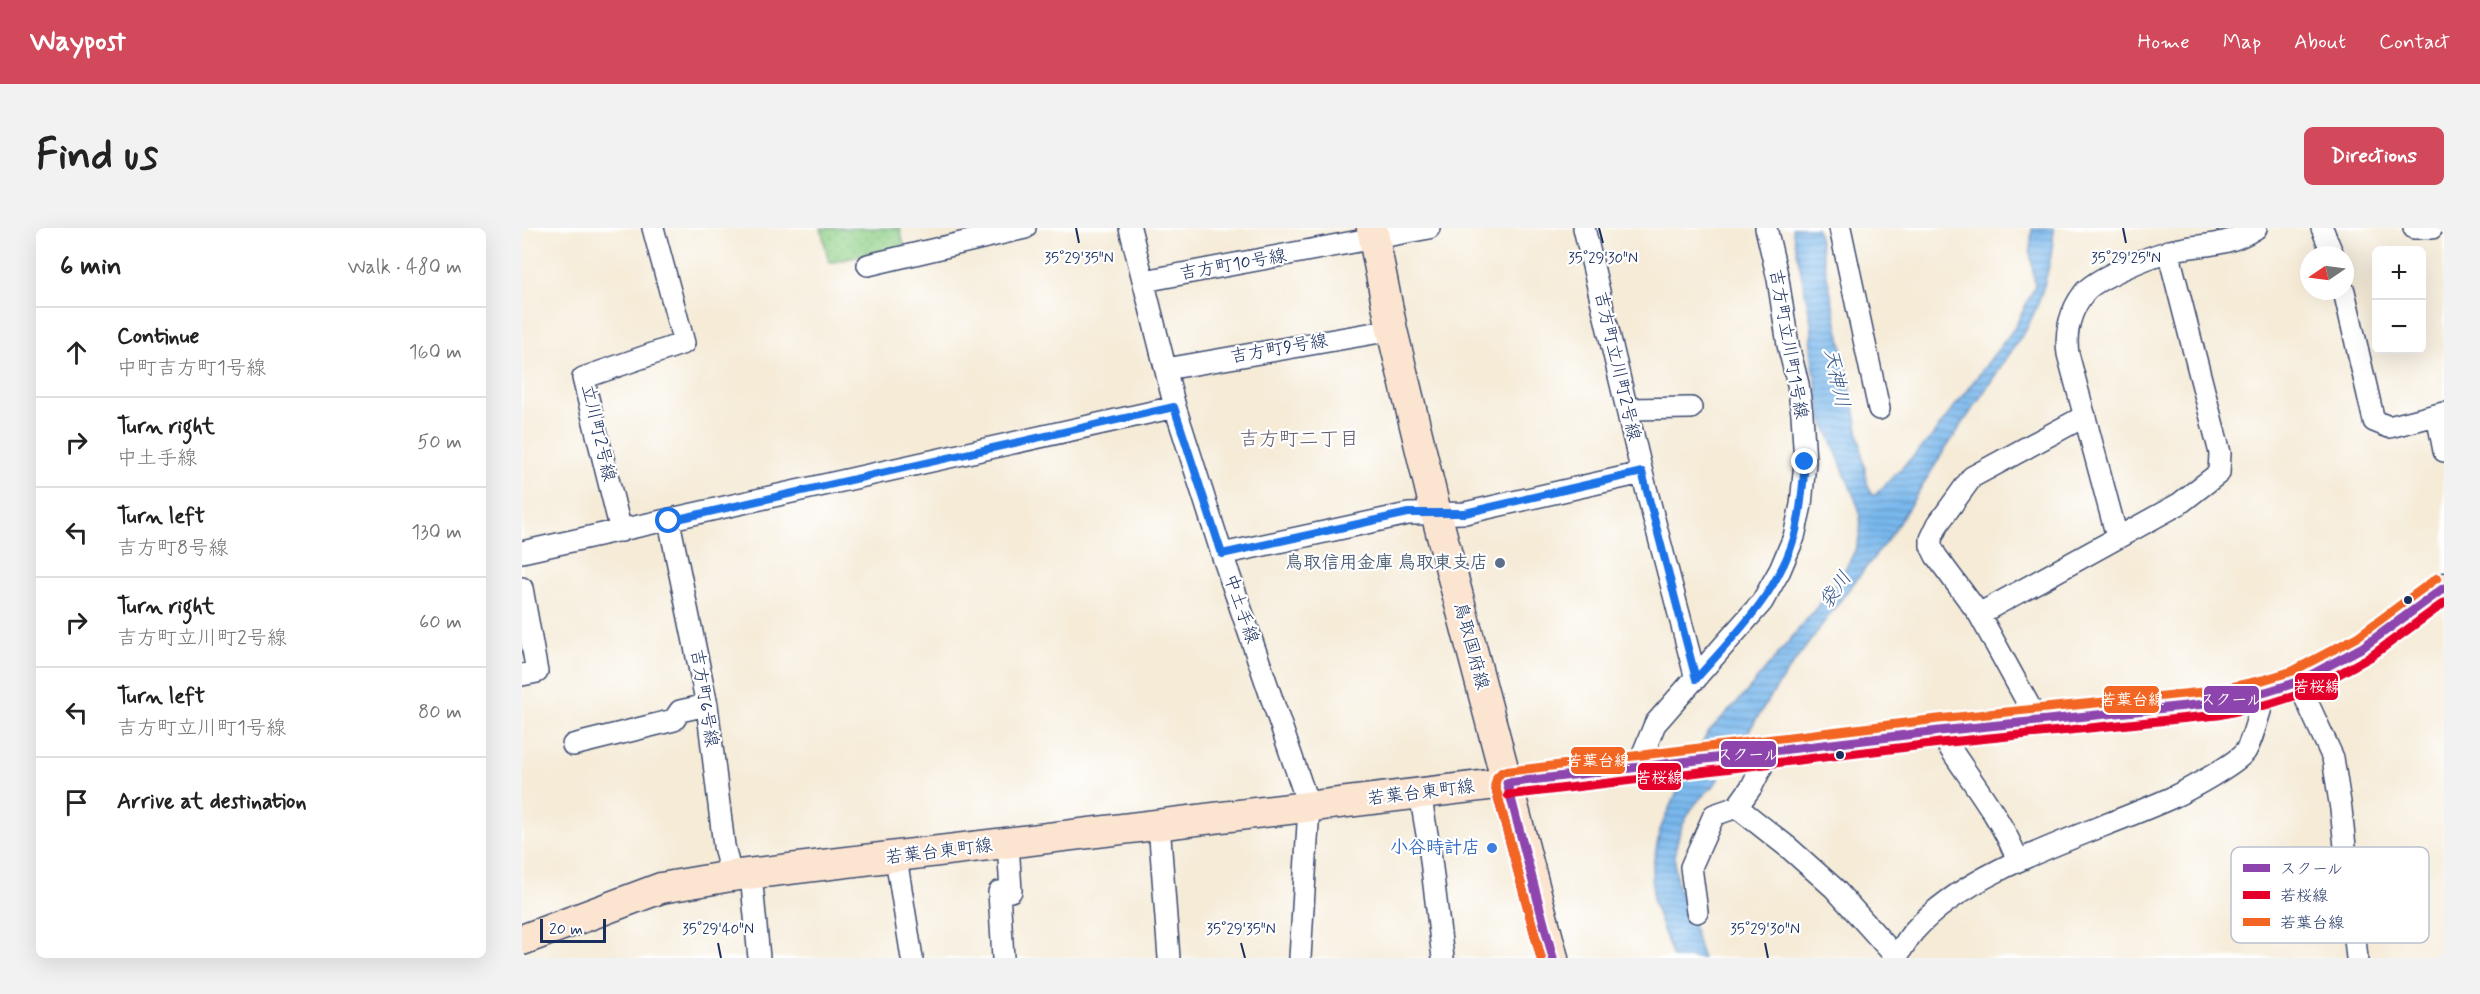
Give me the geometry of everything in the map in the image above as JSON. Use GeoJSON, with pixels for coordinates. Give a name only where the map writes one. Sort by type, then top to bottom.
{"type":"FeatureCollection","features":[{"type":"Feature","properties":{"kind":"main road","name":"鳥取国府線"},"geometry":{"type":"LineString","coordinates":[[1373,234],[1392,330],[1436,513],[1553,958]]}},
{"type":"Feature","properties":{"kind":"main road","name":"若葉台東町線"},"geometry":{"type":"LineString","coordinates":[[522,940],[661,888],[741,875],[1939,730],[2215,703],[2266,692],[2298,681],[2363,647],[2441,592]]}},
{"type":"Feature","properties":{"kind":"street","name":"立川町2号線"},"geometry":{"type":"LineString","coordinates":[[621,531],[583,378],[684,343],[653,228]]}},
{"type":"Feature","properties":{"kind":"street"},"geometry":{"type":"LineString","coordinates":[[868,265],[1025,228]]}},
{"type":"Feature","properties":{"kind":"street","name":"中土手線"},"geometry":{"type":"LineString","coordinates":[[1130,228],[1174,407],[1309,807],[1300,958]]}},
{"type":"Feature","properties":{"kind":"street","name":"吉方町10号線"},"geometry":{"type":"LineString","coordinates":[[1144,281],[1373,234],[1429,228]]}},
{"type":"Feature","properties":{"kind":"street","name":"吉方町立川町2号線"},"geometry":{"type":"LineString","coordinates":[[1584,228],[1642,472],[1696,679]]}},
{"type":"Feature","properties":{"kind":"street","name":"吉方町立川町1号線"},"geometry":{"type":"LineString","coordinates":[[1645,767],[1655,724],[1762,602],[1780,570],[1794,537],[1801,505],[1805,462],[1802,414],[1778,279],[1766,228]]}},
{"type":"Feature","properties":{"kind":"street"},"geometry":{"type":"LineString","coordinates":[[1840,228],[1879,409]]}},
{"type":"Feature","properties":{"kind":"street"},"geometry":{"type":"LineString","coordinates":[[2117,537],[2066,342],[2066,332],[2073,313],[2084,292],[2093,284],[2135,264],[2168,251],[2225,243],[2256,228]]}},
{"type":"Feature","properties":{"kind":"street"},"geometry":{"type":"LineString","coordinates":[[2322,228],[2329,246]]}},
{"type":"Feature","properties":{"kind":"street"},"geometry":{"type":"LineString","coordinates":[[2414,228],[2432,228]]}},
{"type":"Feature","properties":{"kind":"street"},"geometry":{"type":"LineString","coordinates":[[1979,614],[2180,504],[2219,473],[2221,462],[2168,251]]}},
{"type":"Feature","properties":{"kind":"street"},"geometry":{"type":"LineString","coordinates":[[2346,300],[2374,421],[2389,427],[2440,414],[2444,452]]}},
{"type":"Feature","properties":{"kind":"street","name":"吉方町9号線"},"geometry":{"type":"LineString","coordinates":[[1166,369],[1392,330]]}},
{"type":"Feature","properties":{"kind":"street"},"geometry":{"type":"LineString","coordinates":[[522,552],[1174,407]]}},
{"type":"Feature","properties":{"kind":"street"},"geometry":{"type":"LineString","coordinates":[[1627,409],[1691,408]]}},
{"type":"Feature","properties":{"kind":"street"},"geometry":{"type":"LineString","coordinates":[[2037,720],[1979,614],[1931,546],[1931,539],[1938,524],[1972,477],[2085,416]]}},
{"type":"Feature","properties":{"kind":"street"},"geometry":{"type":"LineString","coordinates":[[1222,554],[1408,513],[1465,513],[1642,472]]}},
{"type":"Feature","properties":{"kind":"street","name":"吉方町6号線"},"geometry":{"type":"LineString","coordinates":[[669,521],[707,705],[724,846],[741,875],[759,958]]}},
{"type":"Feature","properties":{"kind":"street"},"geometry":{"type":"LineString","coordinates":[[522,588],[537,672],[522,675]]}},
{"type":"Feature","properties":{"kind":"street"},"geometry":{"type":"LineString","coordinates":[[2298,681],[2333,758],[2345,847]]}},
{"type":"Feature","properties":{"kind":"street"},"geometry":{"type":"LineString","coordinates":[[1737,807],[1789,848],[1834,888],[1897,958],[1914,932],[1941,907],[1980,880],[2018,861],[2148,808],[2211,776],[2245,752],[2266,692]]}},
{"type":"Feature","properties":{"kind":"street"},"geometry":{"type":"LineString","coordinates":[[573,744],[674,720],[680,711],[707,705]]}},
{"type":"Feature","properties":{"kind":"street"},"geometry":{"type":"LineString","coordinates":[[1939,730],[1961,767],[2002,825],[2018,861]]}},
{"type":"Feature","properties":{"kind":"street"},"geometry":{"type":"LineString","coordinates":[[1697,912],[1691,867],[1714,815],[1737,807],[1752,786],[1761,753]]}},
{"type":"Feature","properties":{"kind":"street"},"geometry":{"type":"LineString","coordinates":[[1419,793],[1430,852],[1443,958]]}},
{"type":"Feature","properties":{"kind":"street"},"geometry":{"type":"LineString","coordinates":[[1159,824],[1169,958]]}},
{"type":"Feature","properties":{"kind":"street"},"geometry":{"type":"LineString","coordinates":[[1003,958],[999,892],[1011,891],[1008,843]]}},
{"type":"Feature","properties":{"kind":"street"},"geometry":{"type":"LineString","coordinates":[[896,858],[912,958]]}},
{"type":"Feature","properties":{"kind":"street"},"geometry":{"type":"LineString","coordinates":[[2355,943],[2357,958]]}},
{"type":"Feature","properties":{"kind":"green space"},"geometry":{"type":"Polygon","coordinates":[[[821,228],[900,228],[904,246],[829,263],[821,228]]]}},
{"type":"Feature","properties":{"kind":"water"},"geometry":{"type":"Polygon","coordinates":[[[1792,228],[1817,228],[1852,395],[1867,482],[1874,496],[1929,440],[2015,327],[2035,286],[2030,251],[2032,228],[2054,228],[2046,280],[2027,328],[1942,454],[1892,534],[1782,679],[1713,787],[1691,810],[1684,823],[1676,851],[1677,881],[1703,958],[1673,958],[1653,901],[1652,869],[1660,830],[1670,806],[1708,732],[1745,694],[1832,589],[1854,551],[1860,531],[1859,509],[1821,415],[1811,350],[1812,326],[1792,228]]]}},
{"type":"Feature","properties":{"kind":"transit line","name":"若葉台線"},"geometry":{"type":"LineString","coordinates":[[1541,958],[1495,785],[1497,777],[1502,772],[1938,719],[2213,691],[2293,671],[2357,637],[2437,578]]}},
{"type":"Feature","properties":{"kind":"transit line","name":"スクール"},"geometry":{"type":"LineString","coordinates":[[1507,783],[1939,731],[2215,703],[2266,692],[2298,682],[2363,647],[2444,588]]}},
{"type":"Feature","properties":{"kind":"transit line","name":"若桜線"},"geometry":{"type":"LineString","coordinates":[[1508,795],[1940,743],[2218,715],[2269,704],[2304,693],[2370,657],[2444,603]]}},
{"type":"Feature","properties":{"kind":"transit line","name":"スクール"},"geometry":{"type":"LineString","coordinates":[[1507,783],[1553,958]]}},
{"type":"Feature","properties":{"kind":"transit line","name":"若桜線"},"geometry":{"type":"LineString","coordinates":[[1495,786],[1541,958]]}},
{"type":"Feature","properties":{"kind":"place","name":"鳥取信用金庫 鳥取東支店"},"geometry":{"type":"Point","coordinates":[1500,563]}},
{"type":"Feature","properties":{"kind":"place","name":"小谷時計店"},"geometry":{"type":"Point","coordinates":[1492,848]}},
{"type":"Feature","properties":{"kind":"district","name":"吉方町二丁目"},"geometry":{"type":"Point","coordinates":[1299,439]}},
{"type":"Feature","properties":{"kind":"route"},"geometry":{"type":"LineString","coordinates":[[669,521],[1174,407],[1222,554],[1408,513],[1465,513],[1642,472],[1696,679],[1762,602],[1780,570],[1794,537],[1801,505],[1805,462]]}},
{"type":"Feature","properties":{"kind":"water label","name":"天神川"},"geometry":{"type":"Point","coordinates":[1836,378]}},
{"type":"Feature","properties":{"kind":"water label","name":"袋川"},"geometry":{"type":"Point","coordinates":[1836,590]}}]}
